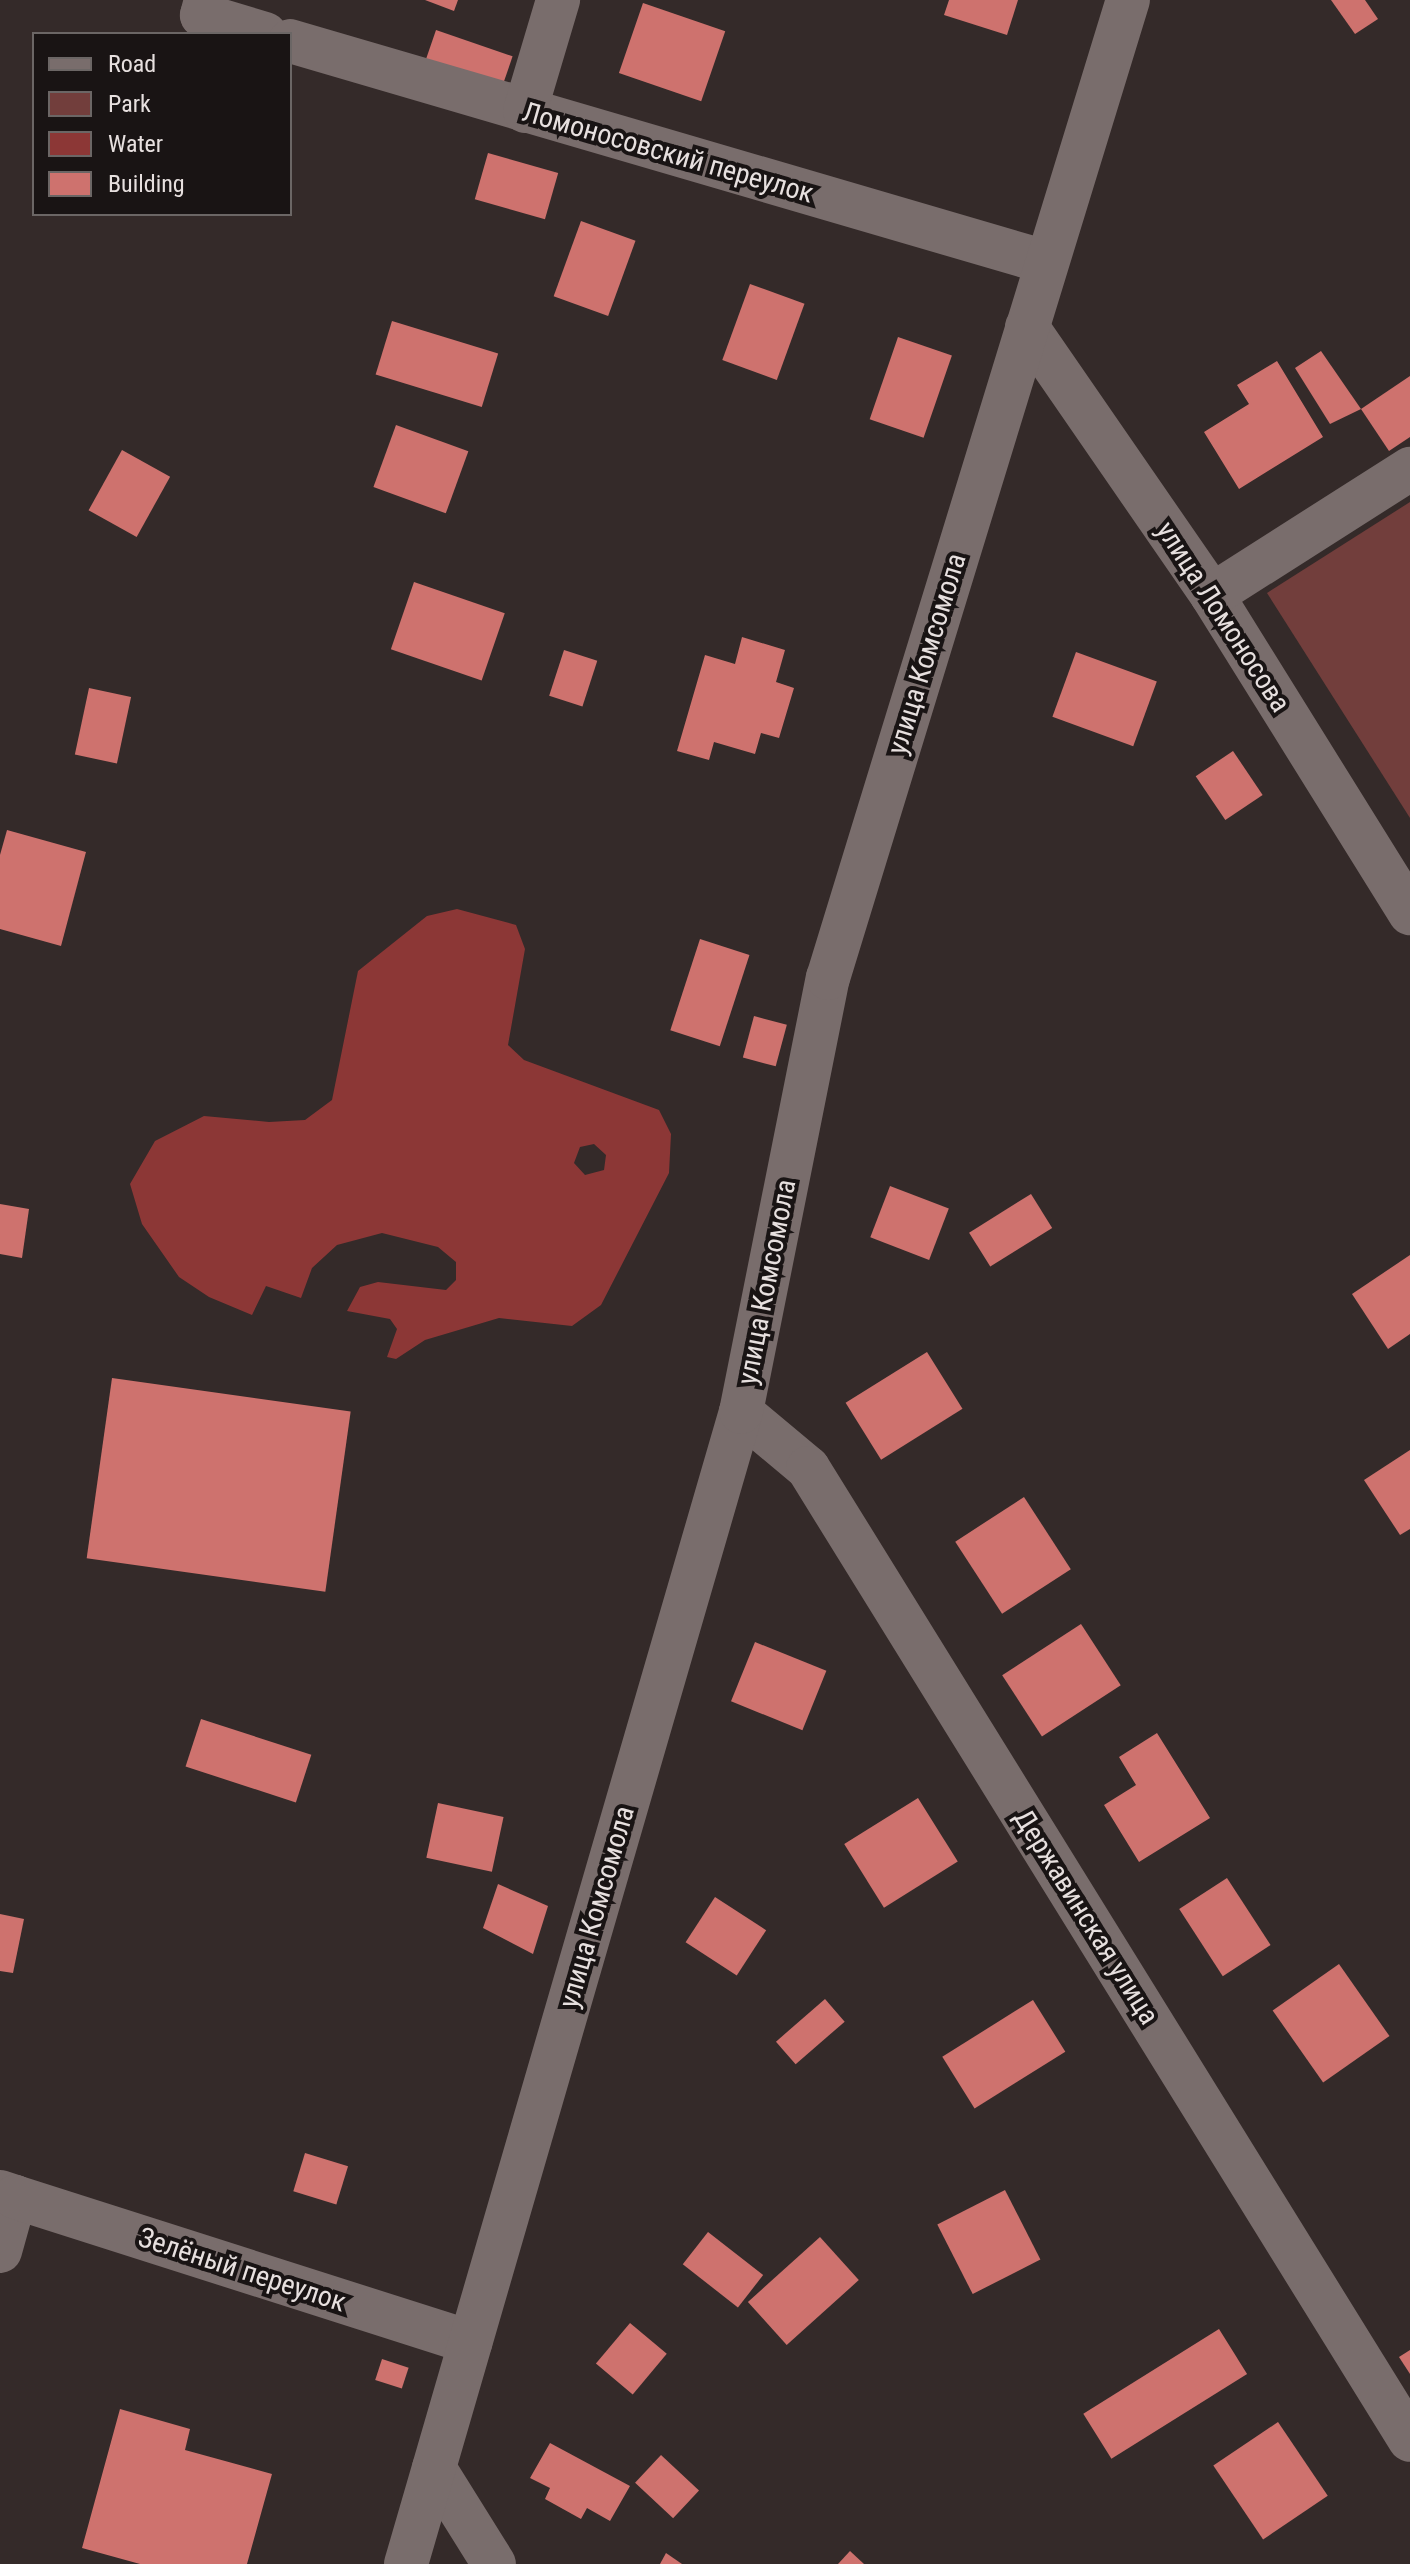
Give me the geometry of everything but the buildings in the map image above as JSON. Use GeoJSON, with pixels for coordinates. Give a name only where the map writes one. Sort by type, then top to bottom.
{"type":"FeatureCollection","features":[{"type":"Feature","properties":{"kind":"street"},"geometry":{"type":"LineString","coordinates":[[525,111],[558,0]]}},
{"type":"Feature","properties":{"kind":"street","name":"улица Комсомола"},"geometry":{"type":"LineString","coordinates":[[406,2564],[741,1412],[828,978],[1128,0]]}},
{"type":"Feature","properties":{"kind":"street"},"geometry":{"type":"LineString","coordinates":[[204,8],[260,32]]}},
{"type":"Feature","properties":{"kind":"street","name":"Ломоносовский переулок"},"geometry":{"type":"LineString","coordinates":[[292,42],[1046,262]]}},
{"type":"Feature","properties":{"kind":"street","name":"улица Ломоносова"},"geometry":{"type":"LineString","coordinates":[[1027,327],[1212,595],[1410,913]]}},
{"type":"Feature","properties":{"kind":"street"},"geometry":{"type":"LineString","coordinates":[[1212,595],[1410,469]]}},
{"type":"Feature","properties":{"kind":"street","name":"Державинская улица"},"geometry":{"type":"LineString","coordinates":[[741,1412],[808,1468],[1410,2440]]}},
{"type":"Feature","properties":{"kind":"street"},"geometry":{"type":"LineString","coordinates":[[0,2251],[7,2195]]}},
{"type":"Feature","properties":{"kind":"street","name":"Зелёный переулок"},"geometry":{"type":"LineString","coordinates":[[7,2195],[470,2342]]}},
{"type":"Feature","properties":{"kind":"street"},"geometry":{"type":"LineString","coordinates":[[434,2468],[494,2564]]}},
{"type":"Feature","properties":{"kind":"green space"},"geometry":{"type":"Polygon","coordinates":[[[1410,502],[1410,818],[1267,593],[1410,502]]]}},
{"type":"Feature","properties":{"kind":"water"},"geometry":{"type":"Polygon","coordinates":[[[457,909],[516,925],[525,949],[508,1045],[524,1060],[659,1110],[671,1134],[669,1173],[601,1305],[572,1326],[499,1318],[425,1340],[396,1359],[387,1357],[397,1329],[390,1319],[347,1311],[360,1287],[378,1282],[446,1290],[456,1280],[456,1262],[438,1247],[382,1233],[337,1245],[312,1268],[301,1298],[266,1286],[252,1315],[209,1297],[179,1277],[142,1224],[130,1184],[155,1141],[204,1116],[269,1122],[305,1120],[332,1100],[358,971],[427,916],[457,909]],[[594,1144],[580,1147],[574,1163],[585,1175],[604,1170],[606,1155],[594,1144]]]}}]}
